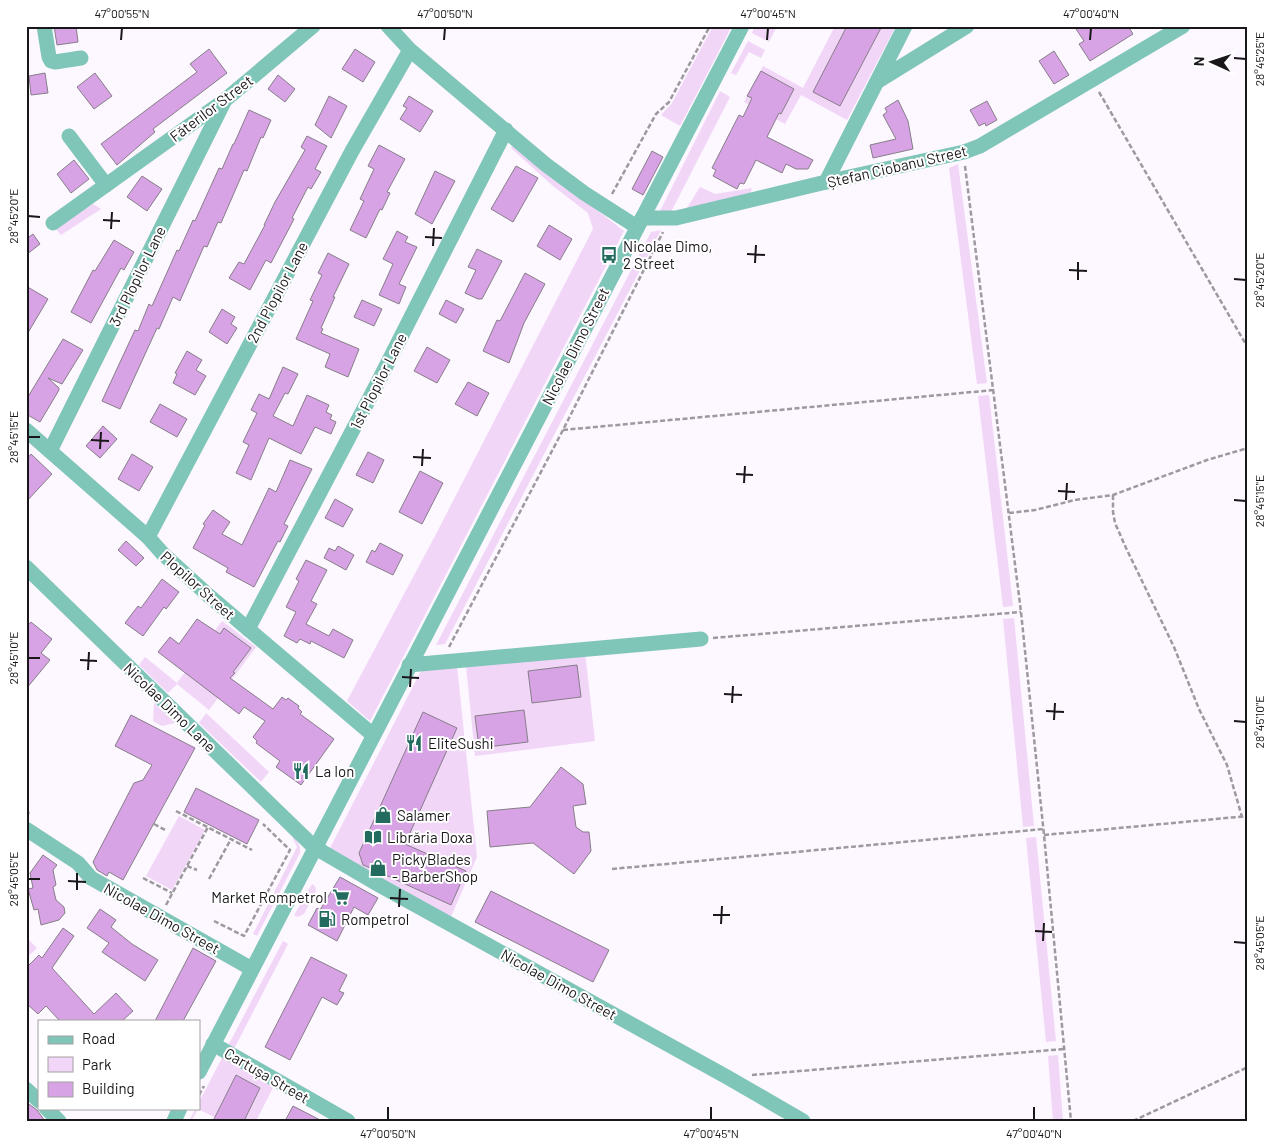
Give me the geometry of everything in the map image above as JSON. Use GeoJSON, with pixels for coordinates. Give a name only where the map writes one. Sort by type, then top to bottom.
{"type":"FeatureCollection","features":[{"type":"Feature","properties":{"kind":"street"},"geometry":{"type":"LineString","coordinates":[[44,26],[48,57],[51,61],[82,58]]}},
{"type":"Feature","properties":{"kind":"street","name":"Făterilor Street"},"geometry":{"type":"LineString","coordinates":[[53,224],[225,100],[313,26]]}},
{"type":"Feature","properties":{"kind":"street","name":"Nicolae Dimo Street"},"geometry":{"type":"LineString","coordinates":[[200,1070],[314,847],[742,26]]}},
{"type":"Feature","properties":{"kind":"street"},"geometry":{"type":"LineString","coordinates":[[826,182],[905,26]]}},
{"type":"Feature","properties":{"kind":"street"},"geometry":{"type":"LineString","coordinates":[[878,81],[967,26]]}},
{"type":"Feature","properties":{"kind":"street","name":"Ștefan Ciobanu Street"},"geometry":{"type":"LineString","coordinates":[[639,223],[671,218],[964,152],[980,146],[1183,26]]}},
{"type":"Feature","properties":{"kind":"street"},"geometry":{"type":"LineString","coordinates":[[393,29],[410,50],[546,164],[605,206],[639,223]]}},
{"type":"Feature","properties":{"kind":"street","name":"2nd Plopilor Lane"},"geometry":{"type":"LineString","coordinates":[[148,537],[352,151],[410,50]]}},
{"type":"Feature","properties":{"kind":"street","name":"3rd Plopilor Lane"},"geometry":{"type":"LineString","coordinates":[[50,451],[225,100]]}},
{"type":"Feature","properties":{"kind":"street","name":"1st Plopilor Lane"},"geometry":{"type":"LineString","coordinates":[[248,630],[377,384],[506,130]]}},
{"type":"Feature","properties":{"kind":"street"},"geometry":{"type":"LineString","coordinates":[[69,136],[106,185]]}},
{"type":"Feature","properties":{"kind":"street","name":"Plopilor Street"},"geometry":{"type":"LineString","coordinates":[[26,430],[148,537],[169,560],[248,630],[373,735]]}},
{"type":"Feature","properties":{"kind":"street","name":"Nicolae Dimo Lane"},"geometry":{"type":"LineString","coordinates":[[26,567],[314,847]]}},
{"type":"Feature","properties":{"kind":"street"},"geometry":{"type":"LineString","coordinates":[[409,665],[701,639]]}},
{"type":"Feature","properties":{"kind":"street","name":"Nicolae Dimo Street"},"geometry":{"type":"LineString","coordinates":[[26,829],[78,863],[91,878],[252,969]]}},
{"type":"Feature","properties":{"kind":"street","name":"Nicolae Dimo Street"},"geometry":{"type":"LineString","coordinates":[[314,847],[396,895],[727,1077],[803,1121]]}},
{"type":"Feature","properties":{"kind":"street","name":"Cartușa Street"},"geometry":{"type":"LineString","coordinates":[[213,1044],[348,1121]]}},
{"type":"Feature","properties":{"kind":"street"},"geometry":{"type":"LineString","coordinates":[[26,1089],[38,1100]]}},
{"type":"Feature","properties":{"kind":"street"},"geometry":{"type":"LineString","coordinates":[[48,1110],[59,1121]]}},
{"type":"Feature","properties":{"kind":"path"},"geometry":{"type":"LineString","coordinates":[[605,206],[656,114],[669,102],[710,26]]}},
{"type":"Feature","properties":{"kind":"path"},"geometry":{"type":"LineString","coordinates":[[1093,80],[1248,348]]}},
{"type":"Feature","properties":{"kind":"path"},"geometry":{"type":"LineString","coordinates":[[964,152],[1021,612],[1044,829],[1071,1121]]}},
{"type":"Feature","properties":{"kind":"path"},"geometry":{"type":"LineString","coordinates":[[442,662],[671,218]]}},
{"type":"Feature","properties":{"kind":"path"},"geometry":{"type":"LineString","coordinates":[[563,430],[994,390]]}},
{"type":"Feature","properties":{"kind":"path"},"geometry":{"type":"LineString","coordinates":[[1009,513],[1035,510],[1075,500],[1113,495],[1207,460],[1248,448]]}},
{"type":"Feature","properties":{"kind":"path"},"geometry":{"type":"LineString","coordinates":[[1113,495],[1115,523],[1227,765],[1242,817]]}},
{"type":"Feature","properties":{"kind":"path"},"geometry":{"type":"LineString","coordinates":[[701,639],[1021,612]]}},
{"type":"Feature","properties":{"kind":"path"},"geometry":{"type":"LineString","coordinates":[[176,811],[252,850]]}},
{"type":"Feature","properties":{"kind":"path"},"geometry":{"type":"LineString","coordinates":[[1044,835],[1248,816]]}},
{"type":"Feature","properties":{"kind":"path"},"geometry":{"type":"LineString","coordinates":[[154,824],[167,831]]}},
{"type":"Feature","properties":{"kind":"path"},"geometry":{"type":"LineString","coordinates":[[214,921],[244,936],[290,850],[263,824]]}},
{"type":"Feature","properties":{"kind":"path"},"geometry":{"type":"LineString","coordinates":[[166,904],[208,827]]}},
{"type":"Feature","properties":{"kind":"path"},"geometry":{"type":"LineString","coordinates":[[612,869],[1044,829]]}},
{"type":"Feature","properties":{"kind":"path"},"geometry":{"type":"LineString","coordinates":[[209,879],[231,839]]}},
{"type":"Feature","properties":{"kind":"path"},"geometry":{"type":"LineString","coordinates":[[187,866],[197,870]]}},
{"type":"Feature","properties":{"kind":"path"},"geometry":{"type":"LineString","coordinates":[[143,878],[172,893]]}},
{"type":"Feature","properties":{"kind":"path"},"geometry":{"type":"LineString","coordinates":[[727,1077],[1064,1049]]}},
{"type":"Feature","properties":{"kind":"path"},"geometry":{"type":"LineString","coordinates":[[1133,1121],[1248,1067]]}},
{"type":"Feature","properties":{"kind":"green space"},"geometry":{"type":"Polygon","coordinates":[[[713,26],[732,26],[680,126],[661,115],[672,103],[713,26]]]}},
{"type":"Feature","properties":{"kind":"green space"},"geometry":{"type":"Polygon","coordinates":[[[755,26],[777,26],[769,42],[752,33],[755,26]]]}},
{"type":"Feature","properties":{"kind":"green space"},"geometry":{"type":"Polygon","coordinates":[[[835,26],[896,26],[847,120],[801,95],[785,124],[744,102],[763,66],[803,88],[835,26]]]}},
{"type":"Feature","properties":{"kind":"green space"},"geometry":{"type":"Polygon","coordinates":[[[748,41],[765,50],[761,58],[749,52],[736,75],[731,73],[748,41]]]}},
{"type":"Feature","properties":{"kind":"green space"},"geometry":{"type":"Polygon","coordinates":[[[720,91],[730,97],[671,212],[659,213],[720,91]]]}},
{"type":"Feature","properties":{"kind":"green space"},"geometry":{"type":"Polygon","coordinates":[[[514,143],[624,231],[370,721],[347,701],[435,536],[593,229],[588,213],[553,186],[511,148],[514,143]]]}},
{"type":"Feature","properties":{"kind":"green space"},"geometry":{"type":"Polygon","coordinates":[[[958,164],[987,383],[977,384],[949,168],[958,164]]]}},
{"type":"Feature","properties":{"kind":"green space"},"geometry":{"type":"Polygon","coordinates":[[[700,187],[715,194],[752,188],[750,195],[687,208],[700,187]]]}},
{"type":"Feature","properties":{"kind":"green space"},"geometry":{"type":"Polygon","coordinates":[[[93,204],[101,209],[61,235],[55,228],[93,204]]]}},
{"type":"Feature","properties":{"kind":"green space"},"geometry":{"type":"Polygon","coordinates":[[[661,230],[445,644],[436,645],[651,232],[661,230]]]}},
{"type":"Feature","properties":{"kind":"green space"},"geometry":{"type":"Polygon","coordinates":[[[989,395],[1013,606],[1003,607],[978,396],[989,395]]]}},
{"type":"Feature","properties":{"kind":"green space"},"geometry":{"type":"Polygon","coordinates":[[[1014,618],[1034,826],[1023,827],[1003,619],[1014,618]]]}},
{"type":"Feature","properties":{"kind":"green space"},"geometry":{"type":"Polygon","coordinates":[[[222,621],[256,647],[209,710],[177,684],[168,693],[139,665],[145,657],[177,683],[222,621]]]}},
{"type":"Feature","properties":{"kind":"green space"},"geometry":{"type":"Polygon","coordinates":[[[585,652],[595,741],[475,756],[466,666],[585,652]]]}},
{"type":"Feature","properties":{"kind":"green space"},"geometry":{"type":"Polygon","coordinates":[[[457,666],[477,857],[450,919],[329,850],[422,669],[457,666]]]}},
{"type":"Feature","properties":{"kind":"green space"},"geometry":{"type":"Polygon","coordinates":[[[154,703],[175,723],[162,726],[153,721],[154,703]]]}},
{"type":"Feature","properties":{"kind":"green space"},"geometry":{"type":"Polygon","coordinates":[[[206,713],[269,772],[261,782],[199,723],[206,713]]]}},
{"type":"Feature","properties":{"kind":"green space"},"geometry":{"type":"Polygon","coordinates":[[[179,816],[205,830],[172,890],[146,876],[179,816]]]}},
{"type":"Feature","properties":{"kind":"green space"},"geometry":{"type":"Polygon","coordinates":[[[292,836],[294,836],[300,847],[300,853],[257,936],[253,934],[297,847],[292,836]]]}},
{"type":"Feature","properties":{"kind":"green space"},"geometry":{"type":"Polygon","coordinates":[[[1036,837],[1056,1041],[1046,1042],[1026,838],[1036,837]]]}},
{"type":"Feature","properties":{"kind":"green space"},"geometry":{"type":"Polygon","coordinates":[[[312,884],[315,886],[316,891],[304,914],[298,917],[294,915],[312,884]]]}},
{"type":"Feature","properties":{"kind":"green space"},"geometry":{"type":"Polygon","coordinates":[[[26,937],[37,948],[26,958],[26,937]]]}},
{"type":"Feature","properties":{"kind":"green space"},"geometry":{"type":"Polygon","coordinates":[[[283,941],[288,944],[233,1051],[228,1046],[283,941]]]}},
{"type":"Feature","properties":{"kind":"green space"},"geometry":{"type":"Polygon","coordinates":[[[1058,1055],[1063,1121],[1053,1121],[1048,1056],[1058,1055]]]}},
{"type":"Feature","properties":{"kind":"green space"},"geometry":{"type":"Polygon","coordinates":[[[223,1056],[274,1086],[256,1121],[222,1121],[200,1110],[200,1100],[223,1056]]]}},
{"type":"Feature","properties":{"kind":"green space"},"geometry":{"type":"Polygon","coordinates":[[[195,1110],[197,1110],[191,1121],[189,1121],[195,1110]]]}},
{"type":"Feature","properties":{"kind":"building"},"geometry":{"type":"Polygon","coordinates":[[[54,26],[76,26],[78,42],[57,45],[54,26]]]}},
{"type":"Feature","properties":{"kind":"building"},"geometry":{"type":"Polygon","coordinates":[[[847,26],[882,26],[840,106],[813,92],[847,26]]]}},
{"type":"Feature","properties":{"kind":"building"},"geometry":{"type":"Polygon","coordinates":[[[1074,26],[1128,26],[1133,34],[1090,61],[1079,44],[1084,41],[1074,26]]]}},
{"type":"Feature","properties":{"kind":"building"},"geometry":{"type":"Polygon","coordinates":[[[209,49],[227,73],[153,129],[155,132],[117,165],[101,144],[197,72],[190,64],[209,49]]]}},
{"type":"Feature","properties":{"kind":"building"},"geometry":{"type":"Polygon","coordinates":[[[355,49],[375,62],[363,82],[342,69],[355,49]]]}},
{"type":"Feature","properties":{"kind":"building"},"geometry":{"type":"Polygon","coordinates":[[[1054,51],[1069,75],[1054,84],[1039,61],[1054,51]]]}},
{"type":"Feature","properties":{"kind":"building"},"geometry":{"type":"Polygon","coordinates":[[[761,71],[794,89],[767,137],[813,160],[808,169],[796,169],[786,164],[782,173],[756,160],[744,184],[740,183],[737,189],[713,176],[716,170],[712,168],[739,115],[743,117],[752,98],[747,96],[761,71]]]}},
{"type":"Feature","properties":{"kind":"building"},"geometry":{"type":"Polygon","coordinates":[[[45,73],[48,93],[31,95],[29,76],[45,73]]]}},
{"type":"Feature","properties":{"kind":"building"},"geometry":{"type":"Polygon","coordinates":[[[95,73],[112,96],[94,109],[77,87],[95,73]]]}},
{"type":"Feature","properties":{"kind":"building"},"geometry":{"type":"Polygon","coordinates":[[[278,75],[295,89],[285,102],[268,89],[278,75]]]}},
{"type":"Feature","properties":{"kind":"building"},"geometry":{"type":"Polygon","coordinates":[[[329,96],[347,106],[331,138],[315,125],[329,96]]]}},
{"type":"Feature","properties":{"kind":"building"},"geometry":{"type":"Polygon","coordinates":[[[409,96],[433,111],[420,132],[400,119],[407,108],[403,106],[409,96]]]}},
{"type":"Feature","properties":{"kind":"building"},"geometry":{"type":"Polygon","coordinates":[[[898,100],[908,121],[913,149],[873,158],[870,145],[896,139],[883,115],[887,112],[885,108],[898,100]]]}},
{"type":"Feature","properties":{"kind":"building"},"geometry":{"type":"Polygon","coordinates":[[[987,101],[997,120],[986,126],[985,123],[979,126],[970,110],[987,101]]]}},
{"type":"Feature","properties":{"kind":"building"},"geometry":{"type":"Polygon","coordinates":[[[249,110],[271,120],[263,138],[261,137],[247,171],[244,170],[221,223],[218,222],[207,247],[204,246],[180,301],[173,297],[120,409],[102,401],[135,330],[138,331],[149,304],[152,306],[177,250],[179,251],[193,220],[195,221],[219,168],[222,169],[249,110]]]}},
{"type":"Feature","properties":{"kind":"building"},"geometry":{"type":"Polygon","coordinates":[[[307,136],[327,146],[315,169],[321,172],[311,189],[308,187],[271,263],[266,260],[250,290],[229,278],[239,262],[244,264],[275,202],[305,150],[301,147],[307,136]]]}},
{"type":"Feature","properties":{"kind":"building"},"geometry":{"type":"Polygon","coordinates":[[[379,145],[405,159],[387,192],[390,193],[382,210],[380,209],[366,238],[350,230],[364,201],[360,199],[374,169],[368,166],[379,145]]]}},
{"type":"Feature","properties":{"kind":"building"},"geometry":{"type":"Polygon","coordinates":[[[652,151],[663,157],[643,195],[632,189],[652,151]]]}},
{"type":"Feature","properties":{"kind":"building"},"geometry":{"type":"Polygon","coordinates":[[[74,160],[89,179],[71,193],[57,174],[74,160]]]}},
{"type":"Feature","properties":{"kind":"building"},"geometry":{"type":"Polygon","coordinates":[[[516,166],[538,178],[513,222],[491,209],[516,166]]]}},
{"type":"Feature","properties":{"kind":"building"},"geometry":{"type":"Polygon","coordinates":[[[435,171],[455,181],[432,224],[415,214],[435,171]]]}},
{"type":"Feature","properties":{"kind":"building"},"geometry":{"type":"Polygon","coordinates":[[[142,176],[162,189],[147,211],[127,197],[142,176]]]}},
{"type":"Feature","properties":{"kind":"building"},"geometry":{"type":"Polygon","coordinates":[[[549,225],[572,239],[560,260],[537,246],[549,225]]]}},
{"type":"Feature","properties":{"kind":"building"},"geometry":{"type":"Polygon","coordinates":[[[397,231],[408,237],[405,242],[417,247],[399,284],[406,287],[399,304],[379,295],[393,264],[383,259],[397,231]]]}},
{"type":"Feature","properties":{"kind":"building"},"geometry":{"type":"Polygon","coordinates":[[[33,234],[40,244],[26,255],[26,239],[33,234]]]}},
{"type":"Feature","properties":{"kind":"building"},"geometry":{"type":"Polygon","coordinates":[[[114,240],[134,252],[124,270],[121,268],[91,323],[71,312],[93,270],[95,271],[114,240]]]}},
{"type":"Feature","properties":{"kind":"building"},"geometry":{"type":"Polygon","coordinates":[[[477,249],[502,261],[482,299],[465,293],[476,270],[468,267],[477,249]]]}},
{"type":"Feature","properties":{"kind":"building"},"geometry":{"type":"Polygon","coordinates":[[[328,253],[349,264],[333,297],[335,297],[321,328],[323,329],[321,333],[359,349],[348,377],[325,367],[330,354],[296,339],[313,301],[310,300],[322,275],[318,273],[328,253]]]}},
{"type":"Feature","properties":{"kind":"building"},"geometry":{"type":"Polygon","coordinates":[[[525,273],[545,284],[524,323],[509,363],[483,351],[497,320],[500,321],[525,273]]]}},
{"type":"Feature","properties":{"kind":"building"},"geometry":{"type":"Polygon","coordinates":[[[26,286],[48,299],[26,336],[26,286]]]}},
{"type":"Feature","properties":{"kind":"building"},"geometry":{"type":"Polygon","coordinates":[[[362,300],[382,309],[374,326],[354,317],[362,300]]]}},
{"type":"Feature","properties":{"kind":"building"},"geometry":{"type":"Polygon","coordinates":[[[446,300],[464,309],[456,323],[439,314],[446,300]]]}},
{"type":"Feature","properties":{"kind":"building"},"geometry":{"type":"Polygon","coordinates":[[[222,309],[235,317],[231,324],[237,328],[227,344],[209,332],[222,309]]]}},
{"type":"Feature","properties":{"kind":"building"},"geometry":{"type":"Polygon","coordinates":[[[63,339],[83,350],[62,384],[48,378],[59,390],[40,422],[26,414],[26,400],[63,339]]]}},
{"type":"Feature","properties":{"kind":"building"},"geometry":{"type":"Polygon","coordinates":[[[427,347],[450,360],[437,383],[414,371],[427,347]]]}},
{"type":"Feature","properties":{"kind":"building"},"geometry":{"type":"Polygon","coordinates":[[[187,351],[202,360],[196,370],[206,376],[195,395],[173,383],[177,374],[175,373],[187,351]]]}},
{"type":"Feature","properties":{"kind":"building"},"geometry":{"type":"Polygon","coordinates":[[[283,367],[298,374],[288,394],[285,393],[273,416],[293,426],[307,395],[329,405],[326,412],[332,415],[330,419],[336,422],[331,434],[315,427],[301,454],[269,438],[251,480],[236,473],[249,445],[243,442],[257,413],[251,410],[259,394],[269,399],[283,367]]]}},
{"type":"Feature","properties":{"kind":"building"},"geometry":{"type":"Polygon","coordinates":[[[468,382],[489,393],[477,416],[455,404],[468,382]]]}},
{"type":"Feature","properties":{"kind":"building"},"geometry":{"type":"Polygon","coordinates":[[[160,404],[187,419],[177,437],[150,422],[160,404]]]}},
{"type":"Feature","properties":{"kind":"building"},"geometry":{"type":"Polygon","coordinates":[[[103,426],[117,439],[100,458],[86,446],[103,426]]]}},
{"type":"Feature","properties":{"kind":"building"},"geometry":{"type":"Polygon","coordinates":[[[368,452],[384,460],[373,483],[356,475],[368,452]]]}},
{"type":"Feature","properties":{"kind":"building"},"geometry":{"type":"Polygon","coordinates":[[[31,454],[52,474],[26,502],[26,460],[31,454]]]}},
{"type":"Feature","properties":{"kind":"building"},"geometry":{"type":"Polygon","coordinates":[[[132,454],[153,467],[139,491],[118,479],[132,454]]]}},
{"type":"Feature","properties":{"kind":"building"},"geometry":{"type":"Polygon","coordinates":[[[290,460],[312,469],[284,524],[288,526],[254,587],[226,572],[228,568],[193,548],[205,525],[203,524],[213,510],[230,522],[222,534],[242,545],[269,488],[276,492],[290,460]]]}},
{"type":"Feature","properties":{"kind":"building"},"geometry":{"type":"Polygon","coordinates":[[[420,471],[443,483],[422,524],[399,512],[420,471]]]}},
{"type":"Feature","properties":{"kind":"building"},"geometry":{"type":"Polygon","coordinates":[[[335,499],[353,509],[343,527],[325,518],[335,499]]]}},
{"type":"Feature","properties":{"kind":"building"},"geometry":{"type":"Polygon","coordinates":[[[126,541],[144,558],[136,566],[118,550],[126,541]]]}},
{"type":"Feature","properties":{"kind":"building"},"geometry":{"type":"Polygon","coordinates":[[[380,543],[403,555],[393,575],[366,562],[372,550],[375,552],[380,543]]]}},
{"type":"Feature","properties":{"kind":"building"},"geometry":{"type":"Polygon","coordinates":[[[338,546],[354,555],[346,570],[324,558],[329,548],[335,551],[338,546]]]}},
{"type":"Feature","properties":{"kind":"building"},"geometry":{"type":"Polygon","coordinates":[[[306,560],[327,570],[311,601],[317,604],[306,624],[329,636],[333,629],[353,640],[344,658],[311,641],[310,644],[300,639],[297,643],[284,636],[296,612],[286,607],[299,581],[296,579],[306,560]]]}},
{"type":"Feature","properties":{"kind":"building"},"geometry":{"type":"Polygon","coordinates":[[[162,579],[179,592],[166,609],[164,607],[143,636],[125,623],[138,606],[141,608],[162,579]]]}},
{"type":"Feature","properties":{"kind":"building"},"geometry":{"type":"Polygon","coordinates":[[[197,619],[220,634],[224,628],[251,648],[230,678],[273,709],[282,697],[286,700],[288,698],[299,706],[298,708],[302,712],[300,714],[334,739],[301,785],[276,767],[280,761],[256,743],[257,741],[253,737],[265,721],[244,707],[239,714],[158,652],[170,637],[179,644],[197,619]]]}},
{"type":"Feature","properties":{"kind":"building"},"geometry":{"type":"Polygon","coordinates":[[[31,622],[52,639],[41,653],[50,660],[26,689],[26,627],[31,622]]]}},
{"type":"Feature","properties":{"kind":"building"},"geometry":{"type":"Polygon","coordinates":[[[577,665],[581,697],[532,703],[528,671],[577,665]]]}},
{"type":"Feature","properties":{"kind":"building"},"geometry":{"type":"Polygon","coordinates":[[[524,710],[528,742],[479,748],[475,716],[524,710]]]}},
{"type":"Feature","properties":{"kind":"building"},"geometry":{"type":"Polygon","coordinates":[[[423,712],[457,728],[405,844],[466,871],[451,905],[363,865],[359,853],[423,712]]]}},
{"type":"Feature","properties":{"kind":"building"},"geometry":{"type":"Polygon","coordinates":[[[131,715],[195,748],[123,880],[109,872],[107,876],[97,870],[93,862],[134,783],[143,780],[152,765],[115,746],[131,715]]]}},
{"type":"Feature","properties":{"kind":"building"},"geometry":{"type":"Polygon","coordinates":[[[561,767],[583,784],[586,804],[573,806],[576,827],[583,832],[589,832],[591,851],[574,874],[533,843],[490,847],[487,811],[530,807],[561,767]]]}},
{"type":"Feature","properties":{"kind":"building"},"geometry":{"type":"Polygon","coordinates":[[[196,788],[259,820],[247,844],[184,812],[196,788]]]}},
{"type":"Feature","properties":{"kind":"building"},"geometry":{"type":"Polygon","coordinates":[[[43,855],[57,865],[53,870],[56,885],[53,887],[56,900],[64,907],[65,913],[59,920],[41,925],[38,909],[34,910],[28,889],[33,888],[30,873],[43,855]]]}},
{"type":"Feature","properties":{"kind":"building"},"geometry":{"type":"Polygon","coordinates":[[[340,877],[378,898],[368,915],[354,907],[337,941],[308,925],[317,908],[320,910],[340,877]]]}},
{"type":"Feature","properties":{"kind":"building"},"geometry":{"type":"Polygon","coordinates":[[[491,891],[609,950],[593,982],[475,922],[491,891]]]}},
{"type":"Feature","properties":{"kind":"building"},"geometry":{"type":"Polygon","coordinates":[[[100,909],[116,920],[111,927],[132,944],[158,960],[145,981],[102,952],[109,943],[87,928],[100,909]]]}},
{"type":"Feature","properties":{"kind":"building"},"geometry":{"type":"Polygon","coordinates":[[[63,928],[74,936],[52,968],[94,1014],[116,993],[133,1011],[123,1020],[59,1020],[46,1006],[38,1014],[26,1003],[26,968],[39,955],[42,958],[63,928]]]}},
{"type":"Feature","properties":{"kind":"building"},"geometry":{"type":"Polygon","coordinates":[[[193,948],[216,961],[184,1020],[156,1020],[193,948]]]}},
{"type":"Feature","properties":{"kind":"building"},"geometry":{"type":"Polygon","coordinates":[[[311,957],[347,975],[339,991],[344,993],[337,1005],[322,997],[290,1060],[265,1047],[311,957]]]}},
{"type":"Feature","properties":{"kind":"building"},"geometry":{"type":"Polygon","coordinates":[[[236,1075],[260,1088],[244,1121],[213,1121],[236,1075]]]}},
{"type":"Feature","properties":{"kind":"building"},"geometry":{"type":"Polygon","coordinates":[[[26,1102],[37,1110],[45,1121],[26,1121],[26,1102]]]}},
{"type":"Feature","properties":{"kind":"building"},"geometry":{"type":"Polygon","coordinates":[[[293,1106],[322,1121],[285,1121],[293,1106]]]}},
{"type":"Feature","properties":{"kind":"place","name":"Nicolae Dimo, 2 Street"},"geometry":{"type":"Point","coordinates":[609,255]}},
{"type":"Feature","properties":{"kind":"place","name":"EliteSushi"},"geometry":{"type":"Point","coordinates":[414,743]}},
{"type":"Feature","properties":{"kind":"place","name":"La Ion"},"geometry":{"type":"Point","coordinates":[301,771]}},
{"type":"Feature","properties":{"kind":"place","name":"Salamer"},"geometry":{"type":"Point","coordinates":[383,815]}},
{"type":"Feature","properties":{"kind":"place","name":"Librăria Doxa"},"geometry":{"type":"Point","coordinates":[373,837]}},
{"type":"Feature","properties":{"kind":"place","name":"PickyBlades - BarberShop"},"geometry":{"type":"Point","coordinates":[378,868]}},
{"type":"Feature","properties":{"kind":"place","name":"Market Rompetrol"},"geometry":{"type":"Point","coordinates":[341,897]}},
{"type":"Feature","properties":{"kind":"place","name":"Rompetrol"},"geometry":{"type":"Point","coordinates":[327,919]}}]}
